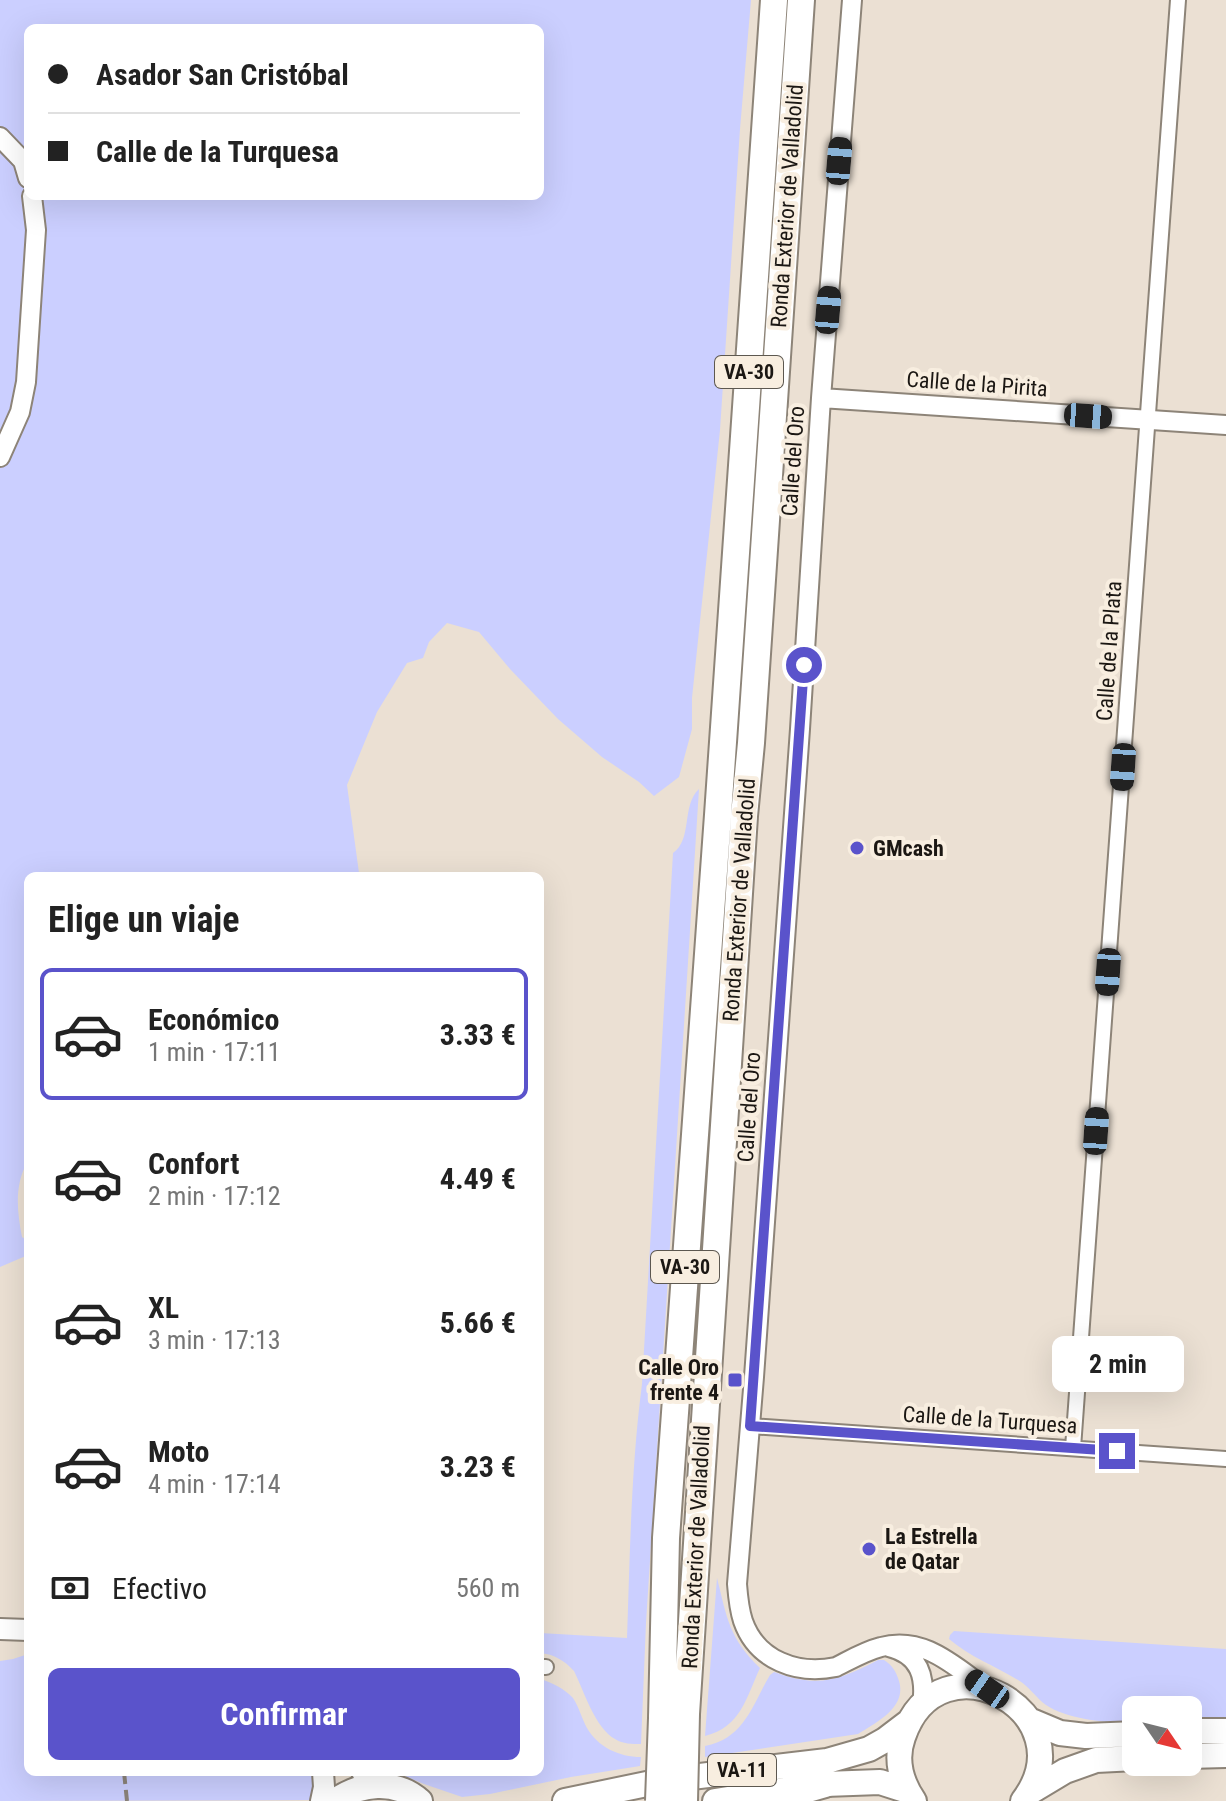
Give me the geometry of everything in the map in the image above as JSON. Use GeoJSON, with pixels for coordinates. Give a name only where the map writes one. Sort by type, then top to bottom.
{"type":"FeatureCollection","features":[{"type":"Feature","properties":{"kind":"highway","name":"Ronda Exterior de Valladolid"},"geometry":{"type":"LineString","coordinates":[[731,816],[723,743],[774,0]]}},
{"type":"Feature","properties":{"kind":"highway","name":"Ronda Exterior de Valladolid"},"geometry":{"type":"LineString","coordinates":[[684,1801],[674,1716],[666,1538],[731,816],[751,743],[801,0]]}},
{"type":"Feature","properties":{"kind":"highway"},"geometry":{"type":"LineString","coordinates":[[796,68],[813,0]]}},
{"type":"Feature","properties":{"kind":"highway","name":"VA-11"},"geometry":{"type":"LineString","coordinates":[[565,1801],[666,1780],[827,1761],[869,1749],[885,1740],[935,1696],[956,1688],[987,1689]]}},
{"type":"Feature","properties":{"kind":"highway"},"geometry":{"type":"LineString","coordinates":[[987,1689],[1019,1707],[1029,1720],[1037,1740],[1039,1760],[1036,1779],[1027,1796]]}},
{"type":"Feature","properties":{"kind":"highway","name":"VA-11"},"geometry":{"type":"LineString","coordinates":[[911,1796],[901,1775],[899,1756],[902,1739],[916,1714]]}},
{"type":"Feature","properties":{"kind":"highway","name":"Ronda Exterior de Valladolid"},"geometry":{"type":"LineString","coordinates":[[659,1801],[674,1716]]}},
{"type":"Feature","properties":{"kind":"highway"},"geometry":{"type":"LineString","coordinates":[[1029,1720],[1060,1733],[1122,1735]]}},
{"type":"Feature","properties":{"kind":"highway"},"geometry":{"type":"LineString","coordinates":[[1202,1731],[1226,1731]]}},
{"type":"Feature","properties":{"kind":"highway"},"geometry":{"type":"LineString","coordinates":[[1202,1756],[1226,1755]]}},
{"type":"Feature","properties":{"kind":"highway"},"geometry":{"type":"LineString","coordinates":[[1027,1796],[1065,1771],[1096,1760],[1122,1759]]}},
{"type":"Feature","properties":{"kind":"highway","name":"VA-11"},"geometry":{"type":"LineString","coordinates":[[715,1801],[825,1784],[880,1782],[911,1796]]}},
{"type":"Feature","properties":{"kind":"highway"},"geometry":{"type":"LineString","coordinates":[[766,1801],[825,1784]]}},
{"type":"Feature","properties":{"kind":"highway"},"geometry":{"type":"LineString","coordinates":[[335,1801],[346,1793],[375,1786],[391,1787],[420,1801]]}},
{"type":"Feature","properties":{"kind":"main road"},"geometry":{"type":"LineString","coordinates":[[0,1629],[24,1630]]}},
{"type":"Feature","properties":{"kind":"main road"},"geometry":{"type":"LineString","coordinates":[[321,1801],[323,1776]]}},
{"type":"Feature","properties":{"kind":"main road"},"geometry":{"type":"LineString","coordinates":[[370,1776],[391,1787]]}},
{"type":"Feature","properties":{"kind":"street","name":"Calle del Oro"},"geometry":{"type":"LineString","coordinates":[[852,0],[737,1584],[741,1612],[749,1634],[763,1650],[793,1668],[816,1671],[836,1667],[882,1646],[898,1643],[921,1647],[943,1657],[987,1689]]}},
{"type":"Feature","properties":{"kind":"street","name":"Calle de la Plata"},"geometry":{"type":"LineString","coordinates":[[1073,1448],[1178,0]]}},
{"type":"Feature","properties":{"kind":"street"},"geometry":{"type":"LineString","coordinates":[[0,137],[24,164]]}},
{"type":"Feature","properties":{"kind":"street"},"geometry":{"type":"LineString","coordinates":[[0,457],[20,412],[26,382],[35,259],[32,200]]}},
{"type":"Feature","properties":{"kind":"street","name":"Calle de la Pirita"},"geometry":{"type":"LineString","coordinates":[[821,398],[1226,425]]}},
{"type":"Feature","properties":{"kind":"street","name":"Calle de la Turquesa"},"geometry":{"type":"LineString","coordinates":[[750,1426],[1226,1459]]}},
{"type":"Feature","properties":{"kind":"street"},"geometry":{"type":"LineString","coordinates":[[882,1646],[895,1648],[910,1656],[917,1665],[924,1687],[916,1714]]}},
{"type":"Feature","properties":{"kind":"shaded area"},"geometry":{"type":"Polygon","coordinates":[[[0,0],[751,0],[720,430],[692,698],[692,729],[679,777],[654,796],[558,719],[479,632],[447,623],[429,642],[423,658],[407,663],[377,712],[347,785],[359,872],[24,872],[24,1170],[20,1179],[18,1208],[24,1257],[0,1267],[0,0]]]}},
{"type":"Feature","properties":{"kind":"shaded area"},"geometry":{"type":"Polygon","coordinates":[[[699,789],[641,1744],[631,1744],[615,1739],[602,1727],[571,1667],[555,1656],[544,1654],[544,1633],[627,1638],[633,1479],[642,1384],[673,853],[683,839],[694,796],[699,789]]]}},
{"type":"Feature","properties":{"kind":"shaded area"},"geometry":{"type":"Polygon","coordinates":[[[717,1578],[735,1637],[760,1668],[735,1718],[717,1732],[705,1736],[717,1578]]]}},
{"type":"Feature","properties":{"kind":"shaded area"},"geometry":{"type":"Polygon","coordinates":[[[954,1631],[1226,1649],[1226,1719],[1202,1720],[1202,1696],[1122,1696],[1122,1722],[1065,1714],[1046,1705],[1026,1685],[957,1645],[949,1639],[954,1631]]]}},
{"type":"Feature","properties":{"kind":"shaded area"},"geometry":{"type":"Polygon","coordinates":[[[24,1655],[24,1776],[315,1776],[311,1800],[0,1801],[0,1661],[24,1655]]]}},
{"type":"Feature","properties":{"kind":"shaded area"},"geometry":{"type":"Polygon","coordinates":[[[884,1660],[895,1671],[899,1681],[899,1699],[889,1713],[858,1734],[705,1757],[705,1746],[730,1736],[746,1719],[774,1672],[803,1680],[828,1680],[884,1660]]]}},
{"type":"Feature","properties":{"kind":"shaded area"},"geometry":{"type":"Polygon","coordinates":[[[544,1681],[558,1686],[573,1698],[587,1728],[603,1746],[617,1753],[641,1757],[640,1766],[490,1794],[462,1797],[405,1776],[544,1776],[544,1681]]]}},
{"type":"Feature","properties":{"kind":"railway"},"geometry":{"type":"LineString","coordinates":[[124,1776],[127,1801]]}},
{"type":"Feature","properties":{"kind":"place","name":"GMcash"},"geometry":{"type":"Point","coordinates":[857,848]}},
{"type":"Feature","properties":{"kind":"place","name":"Calle Oro frente 4"},"geometry":{"type":"Point","coordinates":[735,1380]}},
{"type":"Feature","properties":{"kind":"place","name":"La Estrella de Qatar"},"geometry":{"type":"Point","coordinates":[869,1549]}},
{"type":"Feature","properties":{"kind":"route"},"geometry":{"type":"LineString","coordinates":[[804,665],[750,1426],[1117,1451]]}}]}
